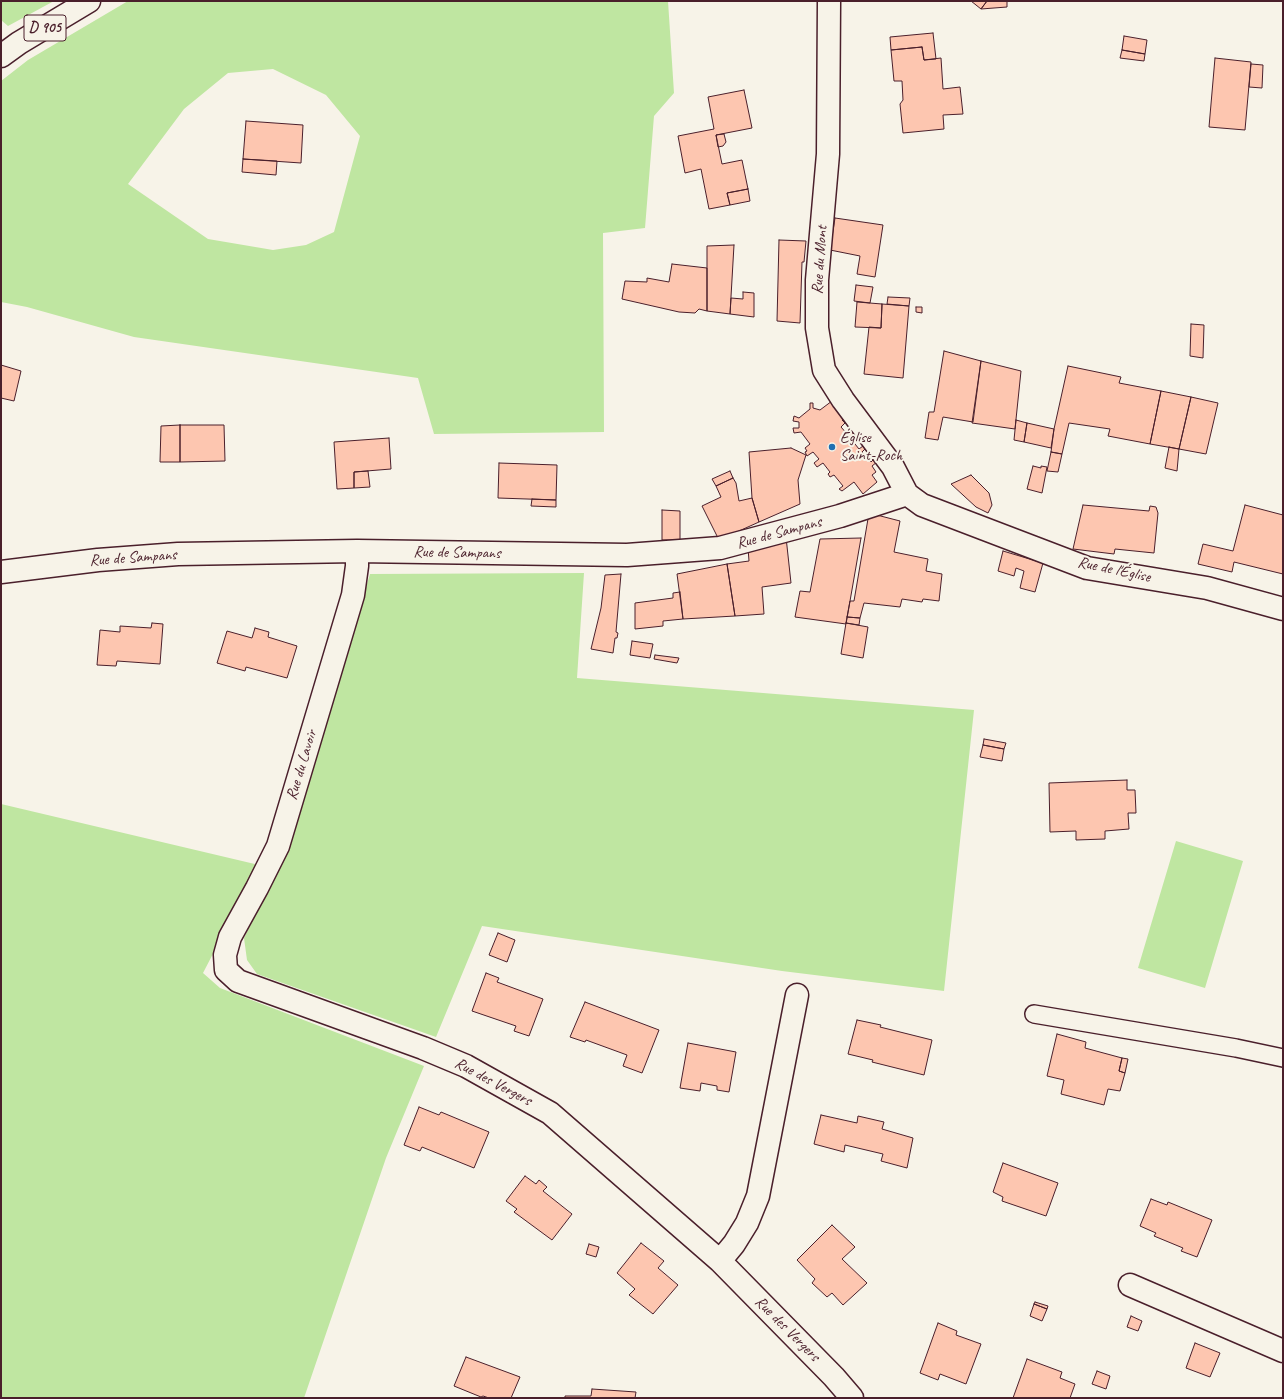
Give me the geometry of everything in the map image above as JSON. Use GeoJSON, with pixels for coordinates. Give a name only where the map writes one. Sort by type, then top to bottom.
{"type":"FeatureCollection","features":[{"type":"Feature","properties":{"kind":"street","name":"D 905"},"geometry":{"type":"LineString","coordinates":[[1,56],[19,43],[89,1]]}},
{"type":"Feature","properties":{"kind":"street","name":"Rue du Mont"},"geometry":{"type":"LineString","coordinates":[[829,1],[828,154],[817,280],[817,328],[824,370],[843,400],[893,467],[907,494]]}},
{"type":"Feature","properties":{"kind":"street","name":"Rue de Sampans"},"geometry":{"type":"LineString","coordinates":[[1,572],[98,560],[178,554],[357,551],[627,555],[720,548],[840,516],[907,494]]}},
{"type":"Feature","properties":{"kind":"street","name":"Rue de l'Église"},"geometry":{"type":"LineString","coordinates":[[907,494],[922,505],[1087,568],[1207,588],[1283,609]]}},
{"type":"Feature","properties":{"kind":"street","name":"Rue du Lavoir"},"geometry":{"type":"LineString","coordinates":[[226,970],[225,954],[230,937],[278,846],[353,595],[357,566],[357,551]]}},
{"type":"Feature","properties":{"kind":"street","name":"Rue des Vergers"},"geometry":{"type":"LineString","coordinates":[[226,970],[238,981],[422,1048],[466,1066],[550,1113],[720,1261],[834,1377],[852,1398]]}},
{"type":"Feature","properties":{"kind":"street"},"geometry":{"type":"LineString","coordinates":[[720,1261],[734,1244],[747,1223],[758,1196],[797,995]]}},
{"type":"Feature","properties":{"kind":"street"},"geometry":{"type":"LineString","coordinates":[[1130,1285],[1283,1351]]}},
{"type":"Feature","properties":{"kind":"lane"},"geometry":{"type":"LineString","coordinates":[[1034,1014],[1236,1048],[1283,1058]]}},
{"type":"Feature","properties":{"kind":"green space"},"geometry":{"type":"Polygon","coordinates":[[[1,1],[54,1],[8,26],[1,20],[1,1]]]}},
{"type":"Feature","properties":{"kind":"green space"},"geometry":{"type":"Polygon","coordinates":[[[128,1],[668,1],[674,93],[654,116],[645,228],[603,233],[604,432],[434,434],[418,378],[134,337],[27,307],[1,302],[1,81],[28,60],[128,1]],[[273,69],[228,73],[184,109],[128,184],[208,239],[273,250],[306,245],[334,232],[360,136],[326,95],[273,69]]]}},
{"type":"Feature","properties":{"kind":"green space"},"geometry":{"type":"Polygon","coordinates":[[[584,573],[577,678],[974,710],[944,991],[782,971],[482,926],[436,1037],[257,974],[247,960],[244,938],[276,872],[323,731],[370,574],[584,573]]]}},
{"type":"Feature","properties":{"kind":"green space"},"geometry":{"type":"Polygon","coordinates":[[[1,804],[259,865],[203,973],[220,988],[424,1066],[386,1158],[304,1398],[1,1398],[1,804]]]}},
{"type":"Feature","properties":{"kind":"green space"},"geometry":{"type":"Polygon","coordinates":[[[1176,841],[1243,861],[1205,988],[1138,968],[1176,841]]]}},
{"type":"Feature","properties":{"kind":"building"},"geometry":{"type":"Polygon","coordinates":[[[971,1],[987,1],[981,9],[971,1]]]}},
{"type":"Feature","properties":{"kind":"building"},"geometry":{"type":"Polygon","coordinates":[[[987,1],[1007,1],[1007,7],[981,9],[987,1]]]}},
{"type":"Feature","properties":{"kind":"building"},"geometry":{"type":"Polygon","coordinates":[[[933,33],[936,59],[924,60],[922,47],[891,50],[890,37],[933,33]]]}},
{"type":"Feature","properties":{"kind":"building"},"geometry":{"type":"Polygon","coordinates":[[[1124,36],[1147,40],[1145,54],[1122,50],[1124,36]]]}},
{"type":"Feature","properties":{"kind":"building"},"geometry":{"type":"Polygon","coordinates":[[[922,47],[924,60],[941,58],[943,89],[960,87],[963,114],[943,115],[944,129],[903,133],[900,104],[903,100],[902,81],[894,81],[891,50],[922,47]]]}},
{"type":"Feature","properties":{"kind":"building"},"geometry":{"type":"Polygon","coordinates":[[[1122,50],[1145,54],[1144,61],[1120,58],[1122,50]]]}},
{"type":"Feature","properties":{"kind":"building"},"geometry":{"type":"Polygon","coordinates":[[[1215,58],[1251,62],[1245,130],[1209,127],[1215,58]]]}},
{"type":"Feature","properties":{"kind":"building"},"geometry":{"type":"Polygon","coordinates":[[[1251,64],[1263,65],[1262,88],[1249,87],[1251,64]]]}},
{"type":"Feature","properties":{"kind":"building"},"geometry":{"type":"Polygon","coordinates":[[[744,90],[752,128],[716,135],[722,164],[742,160],[748,189],[727,193],[730,205],[709,209],[701,169],[685,173],[678,136],[714,129],[708,97],[744,90]]]}},
{"type":"Feature","properties":{"kind":"building"},"geometry":{"type":"Polygon","coordinates":[[[246,121],[303,125],[301,163],[243,159],[246,121]]]}},
{"type":"Feature","properties":{"kind":"building"},"geometry":{"type":"Polygon","coordinates":[[[724,134],[726,142],[723,146],[718,147],[716,135],[724,134]]]}},
{"type":"Feature","properties":{"kind":"building"},"geometry":{"type":"Polygon","coordinates":[[[243,159],[277,161],[276,175],[242,172],[243,159]]]}},
{"type":"Feature","properties":{"kind":"building"},"geometry":{"type":"Polygon","coordinates":[[[748,189],[750,201],[730,205],[727,193],[748,189]]]}},
{"type":"Feature","properties":{"kind":"building"},"geometry":{"type":"Polygon","coordinates":[[[835,218],[883,225],[875,277],[857,274],[860,256],[830,250],[835,218]]]}},
{"type":"Feature","properties":{"kind":"building"},"geometry":{"type":"Polygon","coordinates":[[[779,240],[806,241],[804,262],[802,262],[800,323],[777,321],[779,240]]]}},
{"type":"Feature","properties":{"kind":"building"},"geometry":{"type":"Polygon","coordinates":[[[734,245],[730,314],[707,311],[707,246],[734,245]]]}},
{"type":"Feature","properties":{"kind":"building"},"geometry":{"type":"Polygon","coordinates":[[[672,264],[707,268],[707,311],[699,309],[695,313],[679,312],[622,299],[625,281],[647,282],[647,278],[669,282],[672,264]]]}},
{"type":"Feature","properties":{"kind":"building"},"geometry":{"type":"Polygon","coordinates":[[[856,285],[873,287],[870,303],[854,301],[856,285]]]}},
{"type":"Feature","properties":{"kind":"building"},"geometry":{"type":"Polygon","coordinates":[[[743,292],[754,293],[754,317],[730,314],[731,298],[743,299],[743,292]]]}},
{"type":"Feature","properties":{"kind":"building"},"geometry":{"type":"Polygon","coordinates":[[[888,297],[910,298],[909,306],[887,304],[888,297]]]}},
{"type":"Feature","properties":{"kind":"building"},"geometry":{"type":"Polygon","coordinates":[[[857,302],[882,304],[881,328],[855,327],[857,302]]]}},
{"type":"Feature","properties":{"kind":"building"},"geometry":{"type":"Polygon","coordinates":[[[882,304],[909,306],[903,378],[864,374],[869,327],[881,328],[882,304]]]}},
{"type":"Feature","properties":{"kind":"building"},"geometry":{"type":"Polygon","coordinates":[[[916,307],[922,307],[922,313],[916,312],[916,307]]]}},
{"type":"Feature","properties":{"kind":"building"},"geometry":{"type":"Polygon","coordinates":[[[1191,324],[1204,325],[1203,358],[1190,356],[1191,324]]]}},
{"type":"Feature","properties":{"kind":"building"},"geometry":{"type":"Polygon","coordinates":[[[944,351],[981,361],[973,422],[943,417],[938,440],[925,438],[929,412],[934,412],[944,351]]]}},
{"type":"Feature","properties":{"kind":"building"},"geometry":{"type":"Polygon","coordinates":[[[981,361],[1021,371],[1015,429],[972,423],[981,361]]]}},
{"type":"Feature","properties":{"kind":"building"},"geometry":{"type":"Polygon","coordinates":[[[1,365],[21,371],[14,401],[1,398],[1,365]]]}},
{"type":"Feature","properties":{"kind":"building"},"geometry":{"type":"Polygon","coordinates":[[[1068,366],[1121,377],[1119,383],[1161,391],[1150,444],[1108,436],[1110,429],[1069,423],[1062,454],[1051,452],[1054,429],[1068,366]]]}},
{"type":"Feature","properties":{"kind":"building"},"geometry":{"type":"Polygon","coordinates":[[[1161,391],[1191,397],[1179,449],[1150,444],[1161,391]]]}},
{"type":"Feature","properties":{"kind":"building"},"geometry":{"type":"Polygon","coordinates":[[[1191,397],[1218,403],[1206,454],[1179,449],[1191,397]]]}},
{"type":"Feature","properties":{"kind":"building","name":"Église Saint-Roch"},"geometry":{"type":"Polygon","coordinates":[[[832,401],[845,417],[842,420],[845,423],[841,427],[848,435],[852,431],[855,435],[851,439],[859,449],[863,446],[865,449],[862,452],[871,462],[874,459],[877,462],[872,466],[876,472],[872,475],[877,482],[863,494],[854,482],[842,491],[839,489],[843,486],[834,475],[830,477],[828,474],[830,472],[823,463],[817,467],[814,463],[819,459],[813,452],[807,456],[805,452],[807,451],[805,448],[810,444],[801,432],[794,433],[793,428],[799,428],[799,422],[793,421],[794,416],[799,418],[810,409],[810,403],[813,403],[813,408],[820,410],[832,401]]]}},
{"type":"Feature","properties":{"kind":"building"},"geometry":{"type":"Polygon","coordinates":[[[1016,420],[1027,423],[1024,442],[1014,440],[1016,420]]]}},
{"type":"Feature","properties":{"kind":"building"},"geometry":{"type":"Polygon","coordinates":[[[1027,423],[1054,429],[1051,448],[1024,442],[1027,423]]]}},
{"type":"Feature","properties":{"kind":"building"},"geometry":{"type":"Polygon","coordinates":[[[180,425],[180,462],[160,462],[161,426],[180,425]]]}},
{"type":"Feature","properties":{"kind":"building"},"geometry":{"type":"Polygon","coordinates":[[[180,425],[224,425],[225,461],[180,462],[180,425]]]}},
{"type":"Feature","properties":{"kind":"building"},"geometry":{"type":"Polygon","coordinates":[[[389,438],[391,469],[354,472],[354,488],[337,489],[334,442],[389,438]]]}},
{"type":"Feature","properties":{"kind":"building"},"geometry":{"type":"Polygon","coordinates":[[[1169,447],[1179,449],[1177,471],[1165,468],[1169,447]]]}},
{"type":"Feature","properties":{"kind":"building"},"geometry":{"type":"Polygon","coordinates":[[[791,448],[806,455],[798,480],[800,504],[759,522],[752,498],[749,452],[791,448]]]}},
{"type":"Feature","properties":{"kind":"building"},"geometry":{"type":"Polygon","coordinates":[[[1051,452],[1062,454],[1058,472],[1047,471],[1051,452]]]}},
{"type":"Feature","properties":{"kind":"building"},"geometry":{"type":"Polygon","coordinates":[[[499,463],[557,465],[556,500],[498,498],[499,463]]]}},
{"type":"Feature","properties":{"kind":"building"},"geometry":{"type":"Polygon","coordinates":[[[1033,466],[1041,468],[1041,466],[1047,467],[1042,493],[1027,489],[1033,466]]]}},
{"type":"Feature","properties":{"kind":"building"},"geometry":{"type":"Polygon","coordinates":[[[368,471],[370,487],[354,488],[354,472],[368,471]]]}},
{"type":"Feature","properties":{"kind":"building"},"geometry":{"type":"Polygon","coordinates":[[[730,471],[733,478],[716,486],[712,479],[730,471]]]}},
{"type":"Feature","properties":{"kind":"building"},"geometry":{"type":"Polygon","coordinates":[[[971,475],[989,493],[992,505],[988,513],[976,507],[951,484],[971,475]]]}},
{"type":"Feature","properties":{"kind":"building"},"geometry":{"type":"Polygon","coordinates":[[[733,478],[736,483],[739,501],[752,498],[759,522],[719,540],[702,506],[721,497],[716,486],[733,478]]]}},
{"type":"Feature","properties":{"kind":"building"},"geometry":{"type":"Polygon","coordinates":[[[532,499],[556,500],[556,507],[531,506],[532,499]]]}},
{"type":"Feature","properties":{"kind":"building"},"geometry":{"type":"Polygon","coordinates":[[[1083,505],[1149,511],[1150,506],[1156,507],[1158,513],[1154,553],[1115,549],[1114,554],[1073,549],[1083,505]]]}},
{"type":"Feature","properties":{"kind":"building"},"geometry":{"type":"Polygon","coordinates":[[[1245,505],[1283,515],[1283,574],[1234,562],[1232,572],[1198,564],[1203,544],[1233,551],[1245,505]]]}},
{"type":"Feature","properties":{"kind":"building"},"geometry":{"type":"Polygon","coordinates":[[[662,510],[680,511],[680,540],[662,540],[662,510]]]}},
{"type":"Feature","properties":{"kind":"building"},"geometry":{"type":"Polygon","coordinates":[[[869,513],[900,521],[894,552],[928,559],[926,571],[942,574],[939,601],[923,599],[922,602],[902,599],[900,607],[864,603],[860,618],[847,617],[850,601],[854,601],[869,513]]]}},
{"type":"Feature","properties":{"kind":"building"},"geometry":{"type":"Polygon","coordinates":[[[786,537],[791,583],[762,587],[764,614],[735,616],[727,564],[749,561],[748,548],[786,537]]]}},
{"type":"Feature","properties":{"kind":"building"},"geometry":{"type":"Polygon","coordinates":[[[861,538],[846,624],[795,617],[800,591],[810,592],[820,539],[861,538]]]}},
{"type":"Feature","properties":{"kind":"building"},"geometry":{"type":"Polygon","coordinates":[[[1003,551],[1043,563],[1035,592],[1020,588],[1024,571],[1016,568],[1014,576],[998,571],[1003,551]]]}},
{"type":"Feature","properties":{"kind":"building"},"geometry":{"type":"Polygon","coordinates":[[[727,564],[735,616],[683,619],[677,574],[727,564]]]}},
{"type":"Feature","properties":{"kind":"building"},"geometry":{"type":"Polygon","coordinates":[[[621,574],[616,632],[618,633],[617,638],[615,638],[613,653],[591,649],[601,608],[605,575],[621,574]]]}},
{"type":"Feature","properties":{"kind":"building"},"geometry":{"type":"Polygon","coordinates":[[[680,592],[683,619],[663,621],[663,626],[635,629],[635,603],[673,598],[673,593],[680,592]]]}},
{"type":"Feature","properties":{"kind":"building"},"geometry":{"type":"Polygon","coordinates":[[[847,617],[860,618],[859,625],[846,623],[847,617]]]}},
{"type":"Feature","properties":{"kind":"building"},"geometry":{"type":"Polygon","coordinates":[[[152,623],[163,624],[160,664],[117,661],[116,666],[97,665],[100,630],[120,632],[120,626],[151,628],[152,623]]]}},
{"type":"Feature","properties":{"kind":"building"},"geometry":{"type":"Polygon","coordinates":[[[846,623],[868,627],[863,658],[841,654],[846,623]]]}},
{"type":"Feature","properties":{"kind":"building"},"geometry":{"type":"Polygon","coordinates":[[[255,628],[269,632],[268,637],[297,646],[287,678],[246,667],[245,671],[217,663],[227,631],[252,638],[255,628]]]}},
{"type":"Feature","properties":{"kind":"building"},"geometry":{"type":"Polygon","coordinates":[[[632,641],[653,644],[650,658],[630,655],[632,641]]]}},
{"type":"Feature","properties":{"kind":"building"},"geometry":{"type":"Polygon","coordinates":[[[655,655],[679,658],[677,663],[654,659],[655,655]]]}},
{"type":"Feature","properties":{"kind":"building"},"geometry":{"type":"Polygon","coordinates":[[[984,739],[1006,743],[1004,749],[983,745],[984,739]]]}},
{"type":"Feature","properties":{"kind":"building"},"geometry":{"type":"Polygon","coordinates":[[[983,745],[1004,749],[1002,761],[980,757],[983,745]]]}},
{"type":"Feature","properties":{"kind":"building"},"geometry":{"type":"Polygon","coordinates":[[[1127,780],[1127,790],[1135,790],[1136,813],[1128,813],[1129,829],[1105,831],[1105,839],[1076,840],[1076,831],[1050,832],[1049,783],[1127,780]]]}},
{"type":"Feature","properties":{"kind":"building"},"geometry":{"type":"Polygon","coordinates":[[[498,933],[515,940],[507,962],[489,955],[498,933]]]}},
{"type":"Feature","properties":{"kind":"building"},"geometry":{"type":"Polygon","coordinates":[[[486,973],[499,978],[497,982],[543,999],[529,1036],[514,1031],[516,1026],[472,1011],[486,973]]]}},
{"type":"Feature","properties":{"kind":"building"},"geometry":{"type":"Polygon","coordinates":[[[585,1002],[659,1030],[642,1073],[623,1066],[627,1055],[586,1040],[585,1042],[570,1037],[585,1002]]]}},
{"type":"Feature","properties":{"kind":"building"},"geometry":{"type":"Polygon","coordinates":[[[857,1020],[881,1025],[880,1027],[932,1040],[924,1075],[872,1062],[873,1060],[848,1054],[857,1020]]]}},
{"type":"Feature","properties":{"kind":"building"},"geometry":{"type":"Polygon","coordinates":[[[1057,1034],[1086,1042],[1085,1048],[1122,1058],[1119,1071],[1125,1073],[1120,1091],[1108,1089],[1104,1105],[1061,1094],[1064,1080],[1047,1076],[1057,1034]]]}},
{"type":"Feature","properties":{"kind":"building"},"geometry":{"type":"Polygon","coordinates":[[[688,1043],[736,1052],[729,1092],[717,1090],[717,1086],[701,1083],[700,1091],[680,1088],[688,1043]]]}},
{"type":"Feature","properties":{"kind":"building"},"geometry":{"type":"Polygon","coordinates":[[[1122,1058],[1128,1059],[1125,1073],[1119,1071],[1122,1058]]]}},
{"type":"Feature","properties":{"kind":"building"},"geometry":{"type":"Polygon","coordinates":[[[419,1107],[439,1115],[441,1112],[489,1132],[474,1168],[422,1147],[420,1151],[404,1145],[419,1107]]]}},
{"type":"Feature","properties":{"kind":"building"},"geometry":{"type":"Polygon","coordinates":[[[821,1115],[857,1123],[858,1116],[884,1122],[882,1129],[913,1138],[907,1168],[881,1161],[883,1154],[845,1145],[844,1152],[814,1144],[821,1115]]]}},
{"type":"Feature","properties":{"kind":"building"},"geometry":{"type":"Polygon","coordinates":[[[1003,1163],[1058,1183],[1046,1216],[1002,1201],[1003,1197],[993,1192],[1003,1163]]]}},
{"type":"Feature","properties":{"kind":"building"},"geometry":{"type":"Polygon","coordinates":[[[525,1176],[536,1184],[539,1180],[547,1187],[543,1191],[572,1214],[552,1240],[514,1212],[517,1209],[506,1201],[525,1176]]]}},
{"type":"Feature","properties":{"kind":"building"},"geometry":{"type":"Polygon","coordinates":[[[1151,1199],[1167,1205],[1168,1202],[1212,1220],[1197,1257],[1181,1251],[1183,1248],[1154,1236],[1156,1233],[1140,1226],[1151,1199]]]}},
{"type":"Feature","properties":{"kind":"building"},"geometry":{"type":"Polygon","coordinates":[[[832,1225],[855,1247],[842,1259],[867,1283],[843,1305],[832,1293],[827,1297],[812,1283],[815,1279],[797,1260],[832,1225]]]}},
{"type":"Feature","properties":{"kind":"building"},"geometry":{"type":"Polygon","coordinates":[[[641,1243],[664,1261],[658,1268],[678,1285],[653,1314],[629,1295],[635,1289],[617,1273],[641,1243]]]}},
{"type":"Feature","properties":{"kind":"building"},"geometry":{"type":"Polygon","coordinates":[[[589,1244],[599,1247],[596,1257],[586,1254],[589,1244]]]}},
{"type":"Feature","properties":{"kind":"building"},"geometry":{"type":"Polygon","coordinates":[[[1035,1302],[1048,1306],[1047,1309],[1034,1304],[1035,1302]]]}},
{"type":"Feature","properties":{"kind":"building"},"geometry":{"type":"Polygon","coordinates":[[[1034,1304],[1047,1309],[1042,1321],[1030,1316],[1034,1304]]]}},
{"type":"Feature","properties":{"kind":"building"},"geometry":{"type":"Polygon","coordinates":[[[1131,1316],[1142,1321],[1138,1331],[1127,1327],[1131,1316]]]}},
{"type":"Feature","properties":{"kind":"building"},"geometry":{"type":"Polygon","coordinates":[[[938,1323],[957,1331],[956,1335],[981,1344],[966,1384],[940,1374],[938,1380],[920,1373],[938,1323]]]}},
{"type":"Feature","properties":{"kind":"building"},"geometry":{"type":"Polygon","coordinates":[[[1195,1343],[1220,1353],[1210,1377],[1186,1368],[1195,1343]]]}},
{"type":"Feature","properties":{"kind":"building"},"geometry":{"type":"Polygon","coordinates":[[[466,1357],[520,1377],[511,1398],[481,1397],[454,1386],[466,1357]]]}},
{"type":"Feature","properties":{"kind":"building"},"geometry":{"type":"Polygon","coordinates":[[[1027,1359],[1062,1372],[1060,1378],[1075,1384],[1070,1398],[1013,1398],[1027,1359]]]}},
{"type":"Feature","properties":{"kind":"building"},"geometry":{"type":"Polygon","coordinates":[[[1097,1371],[1110,1376],[1106,1389],[1092,1384],[1097,1371]]]}},
{"type":"Feature","properties":{"kind":"building"},"geometry":{"type":"Polygon","coordinates":[[[592,1389],[636,1392],[635,1398],[565,1398],[565,1396],[591,1396],[592,1389]]]}},
{"type":"Feature","properties":{"kind":"place","name":"Église Saint-Roch"},"geometry":{"type":"Point","coordinates":[832,447]}}]}
